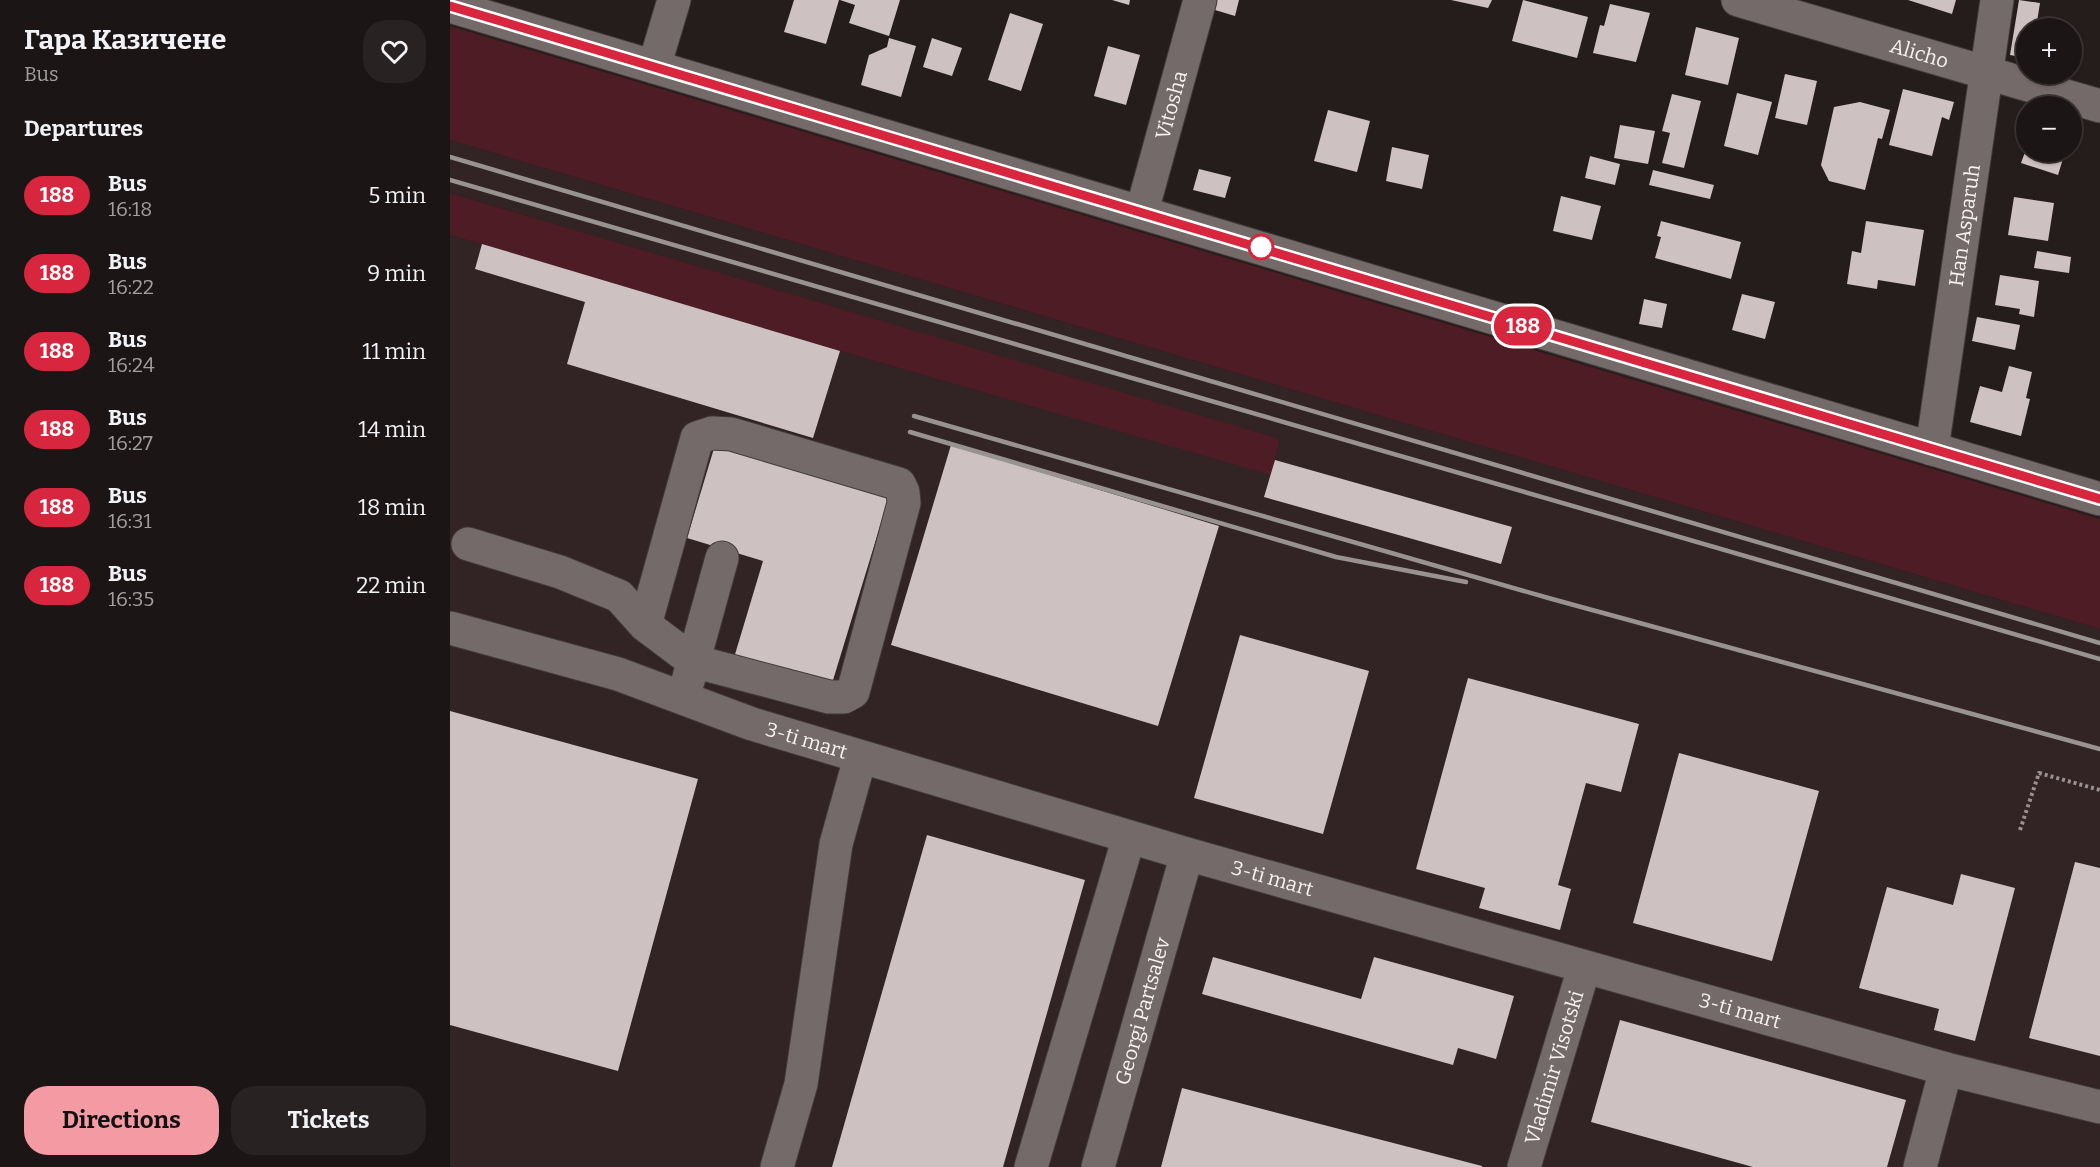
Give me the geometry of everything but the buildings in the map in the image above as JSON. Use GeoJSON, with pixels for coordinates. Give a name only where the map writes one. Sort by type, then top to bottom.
{"type":"FeatureCollection","features":[{"type":"Feature","properties":{"kind":"street"},"geometry":{"type":"LineString","coordinates":[[654,67],[674,0]]}},
{"type":"Feature","properties":{"kind":"street","name":"Vitosha"},"geometry":{"type":"LineString","coordinates":[[1142,211],[1200,0]]}},
{"type":"Feature","properties":{"kind":"street","name":"Alicho"},"geometry":{"type":"LineString","coordinates":[[1738,0],[2100,106]]}},
{"type":"Feature","properties":{"kind":"street","name":"Han Asparuh"},"geometry":{"type":"LineString","coordinates":[[1932,448],[1997,0]]}},
{"type":"Feature","properties":{"kind":"street"},"geometry":{"type":"LineString","coordinates":[[450,6],[2100,499]]}},
{"type":"Feature","properties":{"kind":"street"},"geometry":{"type":"LineString","coordinates":[[468,544],[560,572],[619,596],[645,625],[693,661],[829,697],[844,697],[853,692],[904,503],[903,492],[899,484],[731,434],[712,433],[698,438],[645,625]]}},
{"type":"Feature","properties":{"kind":"street"},"geometry":{"type":"LineString","coordinates":[[683,697],[723,558]]}},
{"type":"Feature","properties":{"kind":"street","name":"3-ti mart"},"geometry":{"type":"LineString","coordinates":[[450,628],[618,674],[752,724],[1187,854],[1946,1069],[2100,1107]]}},
{"type":"Feature","properties":{"kind":"street"},"geometry":{"type":"LineString","coordinates":[[777,1167],[801,1084],[836,844],[860,758]]}},
{"type":"Feature","properties":{"kind":"street"},"geometry":{"type":"LineString","coordinates":[[1031,1167],[1129,837]]}},
{"type":"Feature","properties":{"kind":"street","name":"Georgi Partsalev"},"geometry":{"type":"LineString","coordinates":[[1098,1167],[1187,854]]}},
{"type":"Feature","properties":{"kind":"street","name":"Vladimir Visotski"},"geometry":{"type":"LineString","coordinates":[[1524,1167],[1584,968]]}},
{"type":"Feature","properties":{"kind":"street"},"geometry":{"type":"LineString","coordinates":[[1920,1167],[1946,1069]]}},
{"type":"Feature","properties":{"kind":"path"},"geometry":{"type":"LineString","coordinates":[[2020,830],[2039,773],[2100,790]]}},
{"type":"Feature","properties":{"kind":"shaded area"},"geometry":{"type":"Polygon","coordinates":[[[450,26],[2100,519],[2100,629],[450,140],[450,26]]]}},
{"type":"Feature","properties":{"kind":"shaded area"},"geometry":{"type":"Polygon","coordinates":[[[450,140],[2100,629],[2100,1167],[450,1167],[450,235],[840,351],[1270,474],[1280,440],[450,193],[450,140]]]}},
{"type":"Feature","properties":{"kind":"shaded area"},"geometry":{"type":"Polygon","coordinates":[[[450,193],[1280,439],[1271,475],[840,351],[450,235],[450,193]]]}},
{"type":"Feature","properties":{"kind":"railway"},"geometry":{"type":"LineString","coordinates":[[450,157],[2100,643]]}},
{"type":"Feature","properties":{"kind":"railway"},"geometry":{"type":"LineString","coordinates":[[450,180],[2100,659]]}},
{"type":"Feature","properties":{"kind":"railway"},"geometry":{"type":"LineString","coordinates":[[914,416],[1552,599],[2100,749]]}},
{"type":"Feature","properties":{"kind":"railway"},"geometry":{"type":"LineString","coordinates":[[910,432],[1336,557],[1466,582]]}},
{"type":"Feature","properties":{"kind":"bus line","name":"188"},"geometry":{"type":"LineString","coordinates":[[450,6],[2100,499]]}}]}
